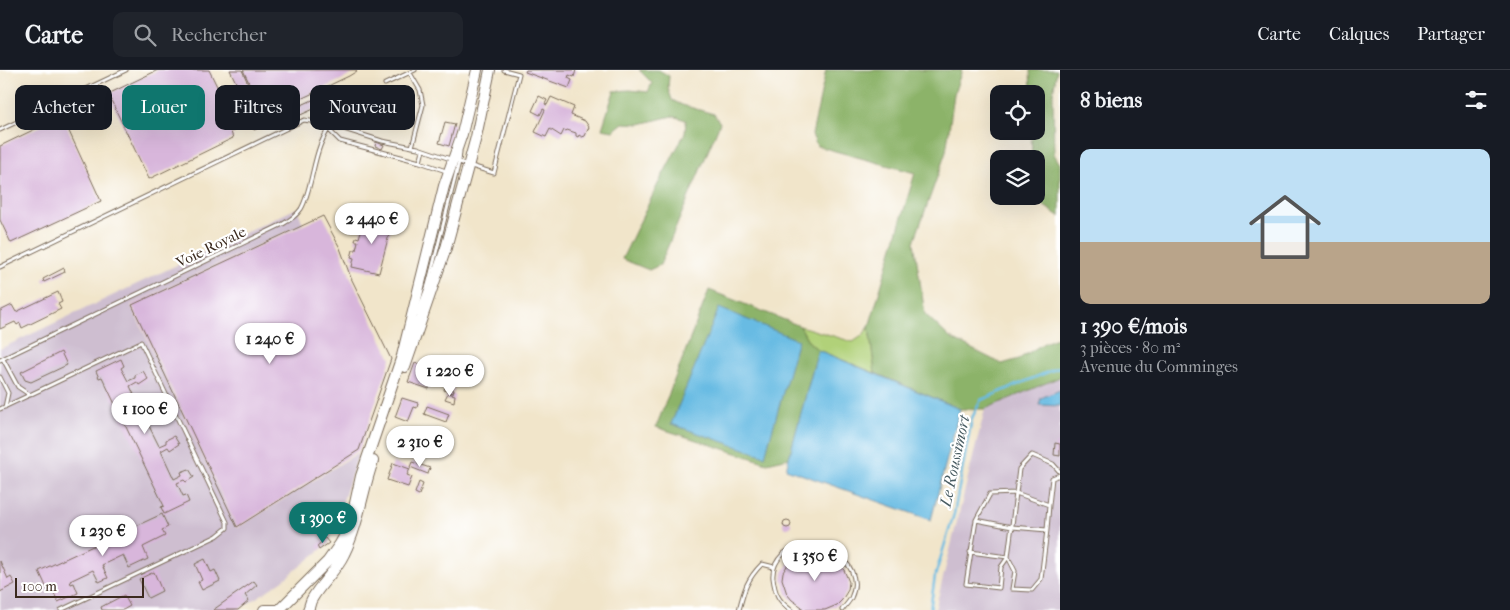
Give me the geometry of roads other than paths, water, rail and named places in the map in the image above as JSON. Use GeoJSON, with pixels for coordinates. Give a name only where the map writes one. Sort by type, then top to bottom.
{"type":"FeatureCollection","features":[{"type":"Feature","properties":{"kind":"main road"},"geometry":{"type":"LineString","coordinates":[[308,610],[312,599],[343,557],[356,527],[366,481],[446,248],[462,134],[477,70]]}},
{"type":"Feature","properties":{"kind":"main road"},"geometry":{"type":"LineString","coordinates":[[264,610],[279,610],[295,596],[328,560],[350,526],[361,476],[402,356],[453,188],[457,165],[476,137],[490,70]]}},
{"type":"Feature","properties":{"kind":"lane"},"geometry":{"type":"LineString","coordinates":[[0,130],[126,70]]}},
{"type":"Feature","properties":{"kind":"lane"},"geometry":{"type":"LineString","coordinates":[[385,84],[415,70]]}},
{"type":"Feature","properties":{"kind":"lane"},"geometry":{"type":"LineString","coordinates":[[329,130],[340,141],[380,152],[420,162],[457,165],[494,173],[519,74],[504,70]]}},
{"type":"Feature","properties":{"kind":"lane"},"geometry":{"type":"LineString","coordinates":[[410,73],[420,90],[423,105],[412,147]]}},
{"type":"Feature","properties":{"kind":"lane"},"geometry":{"type":"LineString","coordinates":[[0,267],[304,120],[310,121]]}},
{"type":"Feature","properties":{"kind":"lane","name":"Voie Royale"},"geometry":{"type":"LineString","coordinates":[[1,359],[283,224],[294,217],[303,204],[319,147],[328,130]]}},
{"type":"Feature","properties":{"kind":"lane"},"geometry":{"type":"LineString","coordinates":[[350,130],[382,141],[423,150],[457,165]]}},
{"type":"Feature","properties":{"kind":"lane"},"geometry":{"type":"LineString","coordinates":[[420,162],[423,150]]}},
{"type":"Feature","properties":{"kind":"lane"},"geometry":{"type":"LineString","coordinates":[[0,410],[141,342],[227,522],[227,528],[217,536],[62,610]]}},
{"type":"Feature","properties":{"kind":"lane"},"geometry":{"type":"LineString","coordinates":[[1,359],[18,388],[30,395]]}},
{"type":"Feature","properties":{"kind":"lane"},"geometry":{"type":"LineString","coordinates":[[0,377],[8,393],[5,407]]}},
{"type":"Feature","properties":{"kind":"lane"},"geometry":{"type":"LineString","coordinates":[[1008,557],[1015,571],[1012,589],[1032,590],[1042,580],[1052,478],[1060,474],[1053,464],[1032,456],[1020,469],[1016,493],[1008,557],[1001,567],[999,588],[966,584],[976,520],[990,494],[1016,493],[1049,505]]}},
{"type":"Feature","properties":{"kind":"lane"},"geometry":{"type":"LineString","coordinates":[[976,520],[1012,528],[1047,530]]}},
{"type":"Feature","properties":{"kind":"lane"},"geometry":{"type":"LineString","coordinates":[[791,610],[782,603],[775,589],[772,572],[776,560],[788,550],[801,546],[815,546],[839,555],[850,567],[855,583],[851,598],[842,610]]}},
{"type":"Feature","properties":{"kind":"lane"},"geometry":{"type":"LineString","coordinates":[[970,552],[1008,557]]}},
{"type":"Feature","properties":{"kind":"lane"},"geometry":{"type":"LineString","coordinates":[[739,610],[744,589],[752,575],[762,564],[774,567]]}},
{"type":"Feature","properties":{"kind":"water"},"geometry":{"type":"Polygon","coordinates":[[[719,308],[798,340],[765,456],[671,424],[719,308]]]}},
{"type":"Feature","properties":{"kind":"water"},"geometry":{"type":"Polygon","coordinates":[[[818,350],[960,409],[931,520],[786,469],[818,350]]]}},
{"type":"Feature","properties":{"kind":"water"},"geometry":{"type":"Polygon","coordinates":[[[1060,390],[1060,406],[1039,405],[1041,398],[1060,390]]]}},
{"type":"Feature","properties":{"kind":"waterway","name":"Le Roussimort"},"geometry":{"type":"LineString","coordinates":[[930,610],[935,576],[954,514],[972,418],[981,400],[1060,367]]}}]}
